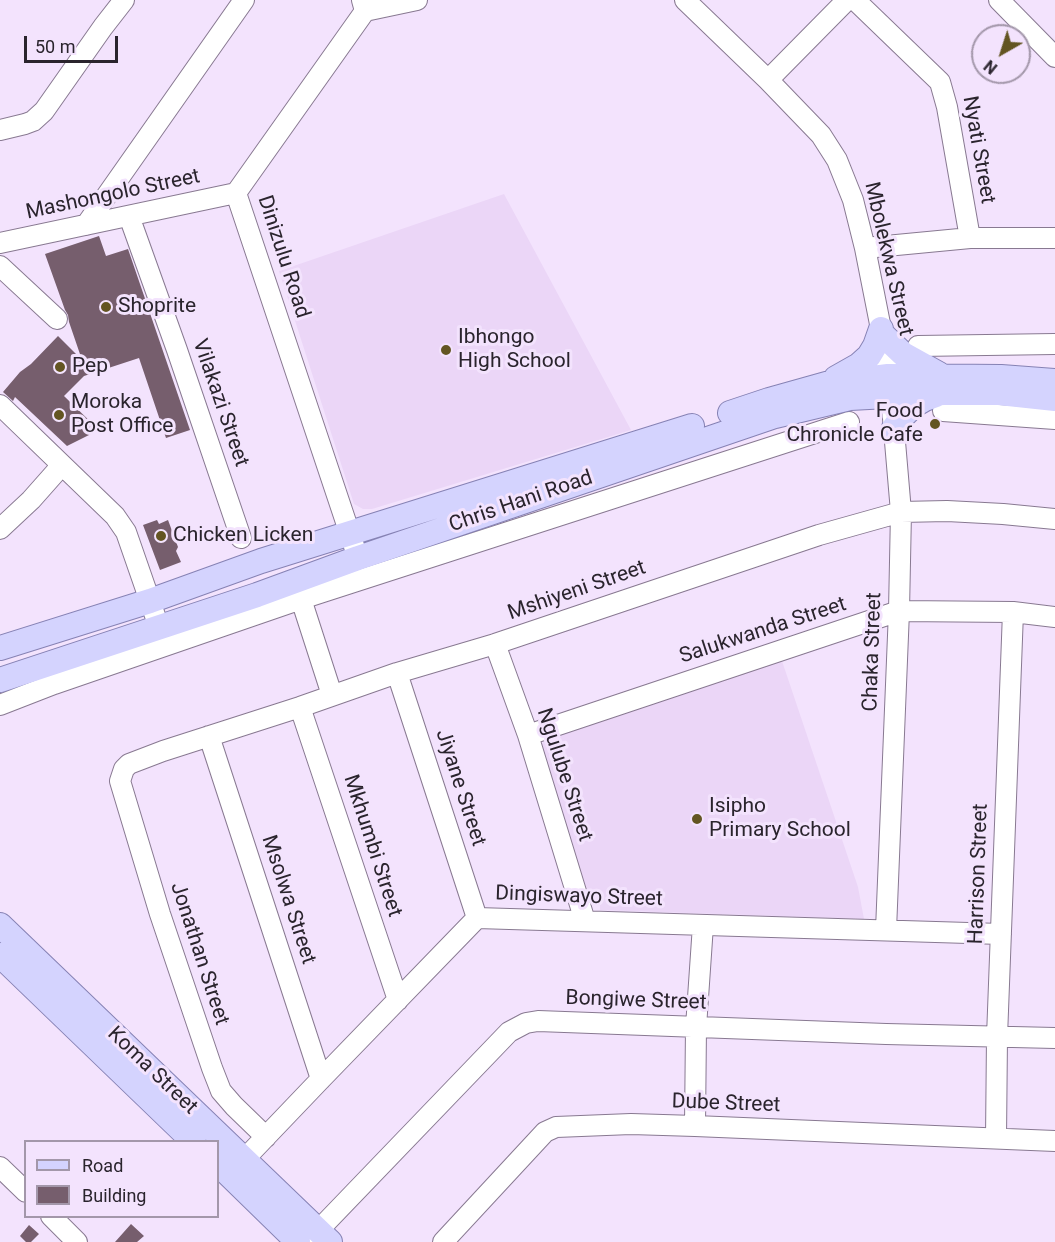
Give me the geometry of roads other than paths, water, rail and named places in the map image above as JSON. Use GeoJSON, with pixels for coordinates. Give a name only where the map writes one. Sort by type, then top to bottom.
{"type":"FeatureCollection","features":[{"type":"Feature","properties":{"kind":"main road"},"geometry":{"type":"LineString","coordinates":[[826,384],[859,365],[869,356],[882,332],[943,393],[913,406],[901,418],[894,431],[878,413],[867,405],[850,398]]}},
{"type":"Feature","properties":{"kind":"main road","name":"Chris Hani Road"},"geometry":{"type":"LineString","coordinates":[[943,393],[1001,377],[1055,381]]}},
{"type":"Feature","properties":{"kind":"main road","name":"Chris Hani Road"},"geometry":{"type":"LineString","coordinates":[[0,648],[150,601],[261,561],[826,384],[890,386],[943,393],[999,393],[1055,399]]}},
{"type":"Feature","properties":{"kind":"main road","name":"Chris Hani Road"},"geometry":{"type":"LineString","coordinates":[[0,680],[257,595],[358,558],[775,416],[890,386]]}},
{"type":"Feature","properties":{"kind":"main road","name":"Koma Street"},"geometry":{"type":"LineString","coordinates":[[0,925],[205,1140]]}},
{"type":"Feature","properties":{"kind":"main road","name":"Koma Street"},"geometry":{"type":"LineString","coordinates":[[0,955],[192,1140]]}},
{"type":"Feature","properties":{"kind":"main road","name":"Koma Street"},"geometry":{"type":"LineString","coordinates":[[219,1154],[313,1239]]}},
{"type":"Feature","properties":{"kind":"street"},"geometry":{"type":"LineString","coordinates":[[0,130],[33,121],[44,111],[124,0]]}},
{"type":"Feature","properties":{"kind":"street"},"geometry":{"type":"LineString","coordinates":[[86,225],[243,0]]}},
{"type":"Feature","properties":{"kind":"street"},"geometry":{"type":"LineString","coordinates":[[364,5],[417,0]]}},
{"type":"Feature","properties":{"kind":"street","name":"Mbolekwa Street"},"geometry":{"type":"LineString","coordinates":[[685,0],[821,135],[837,159],[853,200],[865,248],[890,386]]}},
{"type":"Feature","properties":{"kind":"street"},"geometry":{"type":"LineString","coordinates":[[768,80],[847,0]]}},
{"type":"Feature","properties":{"kind":"street","name":"Nyati Street"},"geometry":{"type":"LineString","coordinates":[[855,0],[940,82],[947,107],[970,238]]}},
{"type":"Feature","properties":{"kind":"street"},"geometry":{"type":"LineString","coordinates":[[999,0],[1055,57]]}},
{"type":"Feature","properties":{"kind":"street","name":"Dinizulu Road"},"geometry":{"type":"LineString","coordinates":[[358,558],[236,193],[364,5]]}},
{"type":"Feature","properties":{"kind":"street","name":"Mashongolo Street"},"geometry":{"type":"LineString","coordinates":[[0,243],[236,193]]}},
{"type":"Feature","properties":{"kind":"street","name":"Vilakazi Street"},"geometry":{"type":"LineString","coordinates":[[129,216],[241,538]]}},
{"type":"Feature","properties":{"kind":"street"},"geometry":{"type":"LineString","coordinates":[[865,248],[970,238],[1055,238]]}},
{"type":"Feature","properties":{"kind":"street"},"geometry":{"type":"LineString","coordinates":[[0,266],[57,319]]}},
{"type":"Feature","properties":{"kind":"street"},"geometry":{"type":"LineString","coordinates":[[918,346],[1055,344]]}},
{"type":"Feature","properties":{"kind":"street","name":"Chaka Street"},"geometry":{"type":"LineString","coordinates":[[886,930],[901,512],[890,386]]}},
{"type":"Feature","properties":{"kind":"street"},"geometry":{"type":"LineString","coordinates":[[943,393],[1055,419]]}},
{"type":"Feature","properties":{"kind":"street"},"geometry":{"type":"LineString","coordinates":[[0,405],[115,516],[126,532],[159,627]]}},
{"type":"Feature","properties":{"kind":"street","name":"Chris Hani Road"},"geometry":{"type":"LineString","coordinates":[[0,705],[54,684],[301,599],[849,422]]}},
{"type":"Feature","properties":{"kind":"street"},"geometry":{"type":"LineString","coordinates":[[0,529],[31,500],[62,465]]}},
{"type":"Feature","properties":{"kind":"street","name":"Mshiyeni Street"},"geometry":{"type":"LineString","coordinates":[[124,769],[137,760],[397,673],[495,644],[819,535],[901,512],[980,513],[1055,519]]}},
{"type":"Feature","properties":{"kind":"street"},"geometry":{"type":"LineString","coordinates":[[301,599],[332,695]]}},
{"type":"Feature","properties":{"kind":"street","name":"Salukwanda Street"},"geometry":{"type":"LineString","coordinates":[[528,735],[899,611],[1013,612],[1055,617]]}},
{"type":"Feature","properties":{"kind":"street","name":"Harrison Street"},"geometry":{"type":"LineString","coordinates":[[996,1138],[997,1037],[1013,612]]}},
{"type":"Feature","properties":{"kind":"street","name":"Ngulube Street"},"geometry":{"type":"LineString","coordinates":[[495,644],[528,735],[585,921]]}},
{"type":"Feature","properties":{"kind":"street","name":"Jiyane Street"},"geometry":{"type":"LineString","coordinates":[[397,673],[477,918]]}},
{"type":"Feature","properties":{"kind":"street","name":"Mkhumbi Street"},"geometry":{"type":"LineString","coordinates":[[300,707],[398,1000]]}},
{"type":"Feature","properties":{"kind":"street","name":"Msolwa Street"},"geometry":{"type":"LineString","coordinates":[[209,736],[321,1079]]}},
{"type":"Feature","properties":{"kind":"street","name":"Jonathan Street"},"geometry":{"type":"LineString","coordinates":[[124,769],[120,781],[182,981],[212,1068],[222,1091],[266,1137]]}},
{"type":"Feature","properties":{"kind":"street","name":"Dingiswayo Street"},"geometry":{"type":"LineString","coordinates":[[230,1166],[266,1137],[477,918],[1001,934]]}},
{"type":"Feature","properties":{"kind":"street"},"geometry":{"type":"LineString","coordinates":[[695,1126],[696,1027],[703,925]]}},
{"type":"Feature","properties":{"kind":"street","name":"Bongiwe Street"},"geometry":{"type":"LineString","coordinates":[[313,1239],[504,1037],[526,1023],[1055,1038]]}},
{"type":"Feature","properties":{"kind":"street","name":"Dube Street"},"geometry":{"type":"LineString","coordinates":[[443,1242],[545,1132],[556,1127],[631,1124],[1055,1141]]}},
{"type":"Feature","properties":{"kind":"street"},"geometry":{"type":"LineString","coordinates":[[0,1167],[24,1190]]}},
{"type":"Feature","properties":{"kind":"street"},"geometry":{"type":"LineString","coordinates":[[53,1218],[77,1242]]}},
{"type":"Feature","properties":{"kind":"place","name":"Shoprite"},"geometry":{"type":"Point","coordinates":[106,307]}},
{"type":"Feature","properties":{"kind":"place","name":"Ibhongo High School"},"geometry":{"type":"Point","coordinates":[446,350]}},
{"type":"Feature","properties":{"kind":"place","name":"Pep"},"geometry":{"type":"Point","coordinates":[60,367]}},
{"type":"Feature","properties":{"kind":"place","name":"Moroka Post Office"},"geometry":{"type":"Point","coordinates":[59,415]}},
{"type":"Feature","properties":{"kind":"place","name":"Food Chronicle Cafe"},"geometry":{"type":"Point","coordinates":[935,424]}},
{"type":"Feature","properties":{"kind":"place","name":"Chicken Licken"},"geometry":{"type":"Point","coordinates":[161,536]}},
{"type":"Feature","properties":{"kind":"place","name":"Isipho Primary School"},"geometry":{"type":"Point","coordinates":[697,819]}}]}
